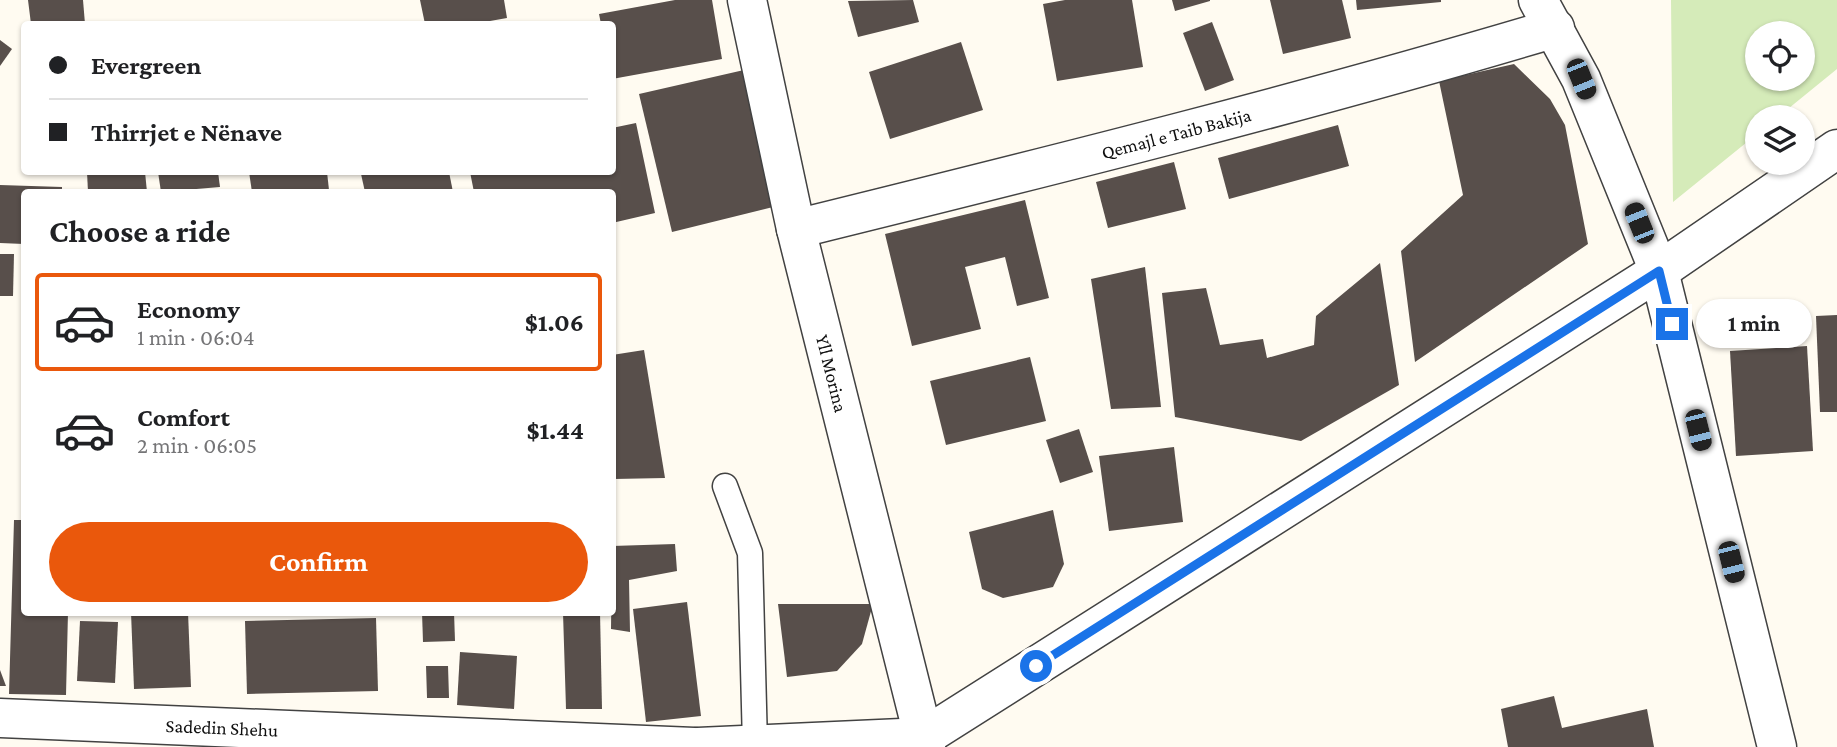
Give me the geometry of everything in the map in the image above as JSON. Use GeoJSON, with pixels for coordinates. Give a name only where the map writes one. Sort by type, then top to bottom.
{"type":"FeatureCollection","features":[{"type":"Feature","properties":{"kind":"street","name":"Yll Morina"},"geometry":{"type":"LineString","coordinates":[[747,0],[796,229],[925,742]]}},
{"type":"Feature","properties":{"kind":"street","name":"Qemajl e Taib Bakija"},"geometry":{"type":"LineString","coordinates":[[796,229],[1165,138],[1403,74],[1546,14]]}},
{"type":"Feature","properties":{"kind":"street"},"geometry":{"type":"LineString","coordinates":[[1546,14],[1581,79],[1659,271],[1777,747]]}},
{"type":"Feature","properties":{"kind":"street"},"geometry":{"type":"LineString","coordinates":[[925,742],[1659,271],[1837,149]]}},
{"type":"Feature","properties":{"kind":"street","name":"Sadedin Shehu"},"geometry":{"type":"LineString","coordinates":[[0,718],[696,747],[925,742]]}},
{"type":"Feature","properties":{"kind":"lane"},"geometry":{"type":"LineString","coordinates":[[725,486],[750,553],[755,745]]}},
{"type":"Feature","properties":{"kind":"green space"},"geometry":{"type":"Polygon","coordinates":[[[1671,0],[1837,0],[1837,69],[1815,87],[1815,21],[1745,21],[1745,91],[1810,91],[1793,105],[1745,105],[1745,144],[1673,202],[1671,0]]]}},
{"type":"Feature","properties":{"kind":"building"},"geometry":{"type":"Polygon","coordinates":[[[28,0],[83,0],[85,21],[31,21],[28,0]]]}},
{"type":"Feature","properties":{"kind":"building"},"geometry":{"type":"Polygon","coordinates":[[[420,0],[504,0],[507,18],[490,21],[424,21],[420,0]]]}},
{"type":"Feature","properties":{"kind":"building"},"geometry":{"type":"Polygon","coordinates":[[[675,0],[712,0],[722,59],[616,78],[616,21],[600,21],[599,14],[675,0]]]}},
{"type":"Feature","properties":{"kind":"building"},"geometry":{"type":"Polygon","coordinates":[[[913,0],[919,22],[858,37],[848,1],[913,0]]]}},
{"type":"Feature","properties":{"kind":"building"},"geometry":{"type":"Polygon","coordinates":[[[1065,0],[1132,0],[1143,67],[1057,81],[1043,4],[1065,0]]]}},
{"type":"Feature","properties":{"kind":"building"},"geometry":{"type":"Polygon","coordinates":[[[1172,0],[1210,0],[1210,1],[1175,11],[1172,0]]]}},
{"type":"Feature","properties":{"kind":"building"},"geometry":{"type":"Polygon","coordinates":[[[1270,0],[1342,0],[1351,38],[1283,54],[1270,0]]]}},
{"type":"Feature","properties":{"kind":"building"},"geometry":{"type":"Polygon","coordinates":[[[1356,0],[1441,0],[1441,2],[1357,10],[1356,0]]]}},
{"type":"Feature","properties":{"kind":"building"},"geometry":{"type":"Polygon","coordinates":[[[1212,22],[1234,80],[1205,91],[1183,33],[1212,22]]]}},
{"type":"Feature","properties":{"kind":"building"},"geometry":{"type":"Polygon","coordinates":[[[0,40],[12,49],[0,66],[0,40]]]}},
{"type":"Feature","properties":{"kind":"building"},"geometry":{"type":"Polygon","coordinates":[[[961,42],[983,110],[890,139],[869,72],[961,42]]]}},
{"type":"Feature","properties":{"kind":"building"},"geometry":{"type":"Polygon","coordinates":[[[1514,64],[1550,99],[1565,125],[1588,244],[1415,362],[1401,251],[1463,195],[1439,81],[1514,64]]]}},
{"type":"Feature","properties":{"kind":"building"},"geometry":{"type":"Polygon","coordinates":[[[744,70],[777,206],[672,232],[639,94],[744,70]]]}},
{"type":"Feature","properties":{"kind":"building"},"geometry":{"type":"Polygon","coordinates":[[[636,123],[655,213],[616,222],[616,189],[473,189],[471,175],[616,175],[616,127],[636,123]]]}},
{"type":"Feature","properties":{"kind":"building"},"geometry":{"type":"Polygon","coordinates":[[[1338,125],[1349,166],[1229,199],[1218,158],[1338,125]]]}},
{"type":"Feature","properties":{"kind":"building"},"geometry":{"type":"Polygon","coordinates":[[[1174,162],[1186,209],[1108,228],[1096,182],[1174,162]]]}},
{"type":"Feature","properties":{"kind":"building"},"geometry":{"type":"Polygon","coordinates":[[[87,175],[145,175],[147,189],[88,189],[87,175]]]}},
{"type":"Feature","properties":{"kind":"building"},"geometry":{"type":"Polygon","coordinates":[[[158,175],[218,175],[220,187],[161,189],[158,175]]]}},
{"type":"Feature","properties":{"kind":"building"},"geometry":{"type":"Polygon","coordinates":[[[249,175],[327,175],[329,189],[252,189],[249,175]]]}},
{"type":"Feature","properties":{"kind":"building"},"geometry":{"type":"Polygon","coordinates":[[[361,175],[450,175],[452,189],[364,189],[361,175]]]}},
{"type":"Feature","properties":{"kind":"building"},"geometry":{"type":"Polygon","coordinates":[[[0,185],[62,187],[21,189],[21,244],[0,243],[0,185]]]}},
{"type":"Feature","properties":{"kind":"building"},"geometry":{"type":"Polygon","coordinates":[[[1025,200],[1049,298],[1017,306],[1005,257],[965,267],[981,329],[912,346],[885,234],[1025,200]]]}},
{"type":"Feature","properties":{"kind":"building"},"geometry":{"type":"Polygon","coordinates":[[[0,254],[14,254],[13,296],[0,296],[0,254]]]}},
{"type":"Feature","properties":{"kind":"building"},"geometry":{"type":"Polygon","coordinates":[[[1380,263],[1399,385],[1301,441],[1175,417],[1162,293],[1206,288],[1220,345],[1263,339],[1267,358],[1314,345],[1316,316],[1380,263]]]}},
{"type":"Feature","properties":{"kind":"building"},"geometry":{"type":"Polygon","coordinates":[[[1145,267],[1161,407],[1111,409],[1091,279],[1145,267]]]}},
{"type":"Feature","properties":{"kind":"building"},"geometry":{"type":"Polygon","coordinates":[[[1837,315],[1837,412],[1820,412],[1816,316],[1837,315]]]}},
{"type":"Feature","properties":{"kind":"building"},"geometry":{"type":"Polygon","coordinates":[[[1807,346],[1813,451],[1736,456],[1730,351],[1807,346]]]}},
{"type":"Feature","properties":{"kind":"building"},"geometry":{"type":"Polygon","coordinates":[[[644,350],[665,478],[616,479],[616,354],[644,350]]]}},
{"type":"Feature","properties":{"kind":"building"},"geometry":{"type":"Polygon","coordinates":[[[1030,357],[1046,421],[946,445],[930,381],[1030,357]]]}},
{"type":"Feature","properties":{"kind":"building"},"geometry":{"type":"Polygon","coordinates":[[[1079,429],[1093,472],[1060,483],[1046,440],[1079,429]]]}},
{"type":"Feature","properties":{"kind":"building"},"geometry":{"type":"Polygon","coordinates":[[[1174,447],[1183,522],[1109,531],[1099,456],[1174,447]]]}},
{"type":"Feature","properties":{"kind":"building"},"geometry":{"type":"Polygon","coordinates":[[[1053,510],[1064,564],[1053,587],[1003,598],[982,589],[969,532],[1053,510]]]}},
{"type":"Feature","properties":{"kind":"building"},"geometry":{"type":"Polygon","coordinates":[[[14,520],[21,520],[21,616],[68,616],[66,695],[9,694],[14,520]]]}},
{"type":"Feature","properties":{"kind":"building"},"geometry":{"type":"Polygon","coordinates":[[[675,544],[677,571],[629,580],[630,632],[611,629],[611,616],[616,616],[616,546],[675,544]]]}},
{"type":"Feature","properties":{"kind":"building"},"geometry":{"type":"Polygon","coordinates":[[[687,602],[701,716],[646,722],[633,609],[687,602]]]}},
{"type":"Feature","properties":{"kind":"building"},"geometry":{"type":"Polygon","coordinates":[[[778,604],[873,604],[862,644],[837,671],[787,677],[778,604]]]}},
{"type":"Feature","properties":{"kind":"building"},"geometry":{"type":"Polygon","coordinates":[[[131,616],[188,616],[191,687],[134,689],[131,616]]]}},
{"type":"Feature","properties":{"kind":"building"},"geometry":{"type":"Polygon","coordinates":[[[422,616],[454,616],[455,641],[423,642],[422,616]]]}},
{"type":"Feature","properties":{"kind":"building"},"geometry":{"type":"Polygon","coordinates":[[[563,616],[600,616],[602,709],[566,709],[563,616]]]}},
{"type":"Feature","properties":{"kind":"building"},"geometry":{"type":"Polygon","coordinates":[[[376,618],[378,691],[247,694],[245,621],[376,618]]]}},
{"type":"Feature","properties":{"kind":"building"},"geometry":{"type":"Polygon","coordinates":[[[80,621],[118,622],[115,683],[77,681],[80,621]]]}},
{"type":"Feature","properties":{"kind":"building"},"geometry":{"type":"Polygon","coordinates":[[[460,652],[517,656],[514,709],[457,705],[460,652]]]}},
{"type":"Feature","properties":{"kind":"building"},"geometry":{"type":"Polygon","coordinates":[[[426,666],[448,666],[449,698],[427,698],[426,666]]]}},
{"type":"Feature","properties":{"kind":"building"},"geometry":{"type":"Polygon","coordinates":[[[0,670],[6,686],[0,686],[0,670]]]}},
{"type":"Feature","properties":{"kind":"building"},"geometry":{"type":"Polygon","coordinates":[[[1554,696],[1562,728],[1647,709],[1654,747],[1508,747],[1501,709],[1554,696]]]}},
{"type":"Feature","properties":{"kind":"route"},"geometry":{"type":"LineString","coordinates":[[1036,666],[1659,271],[1672,324]]}}]}
